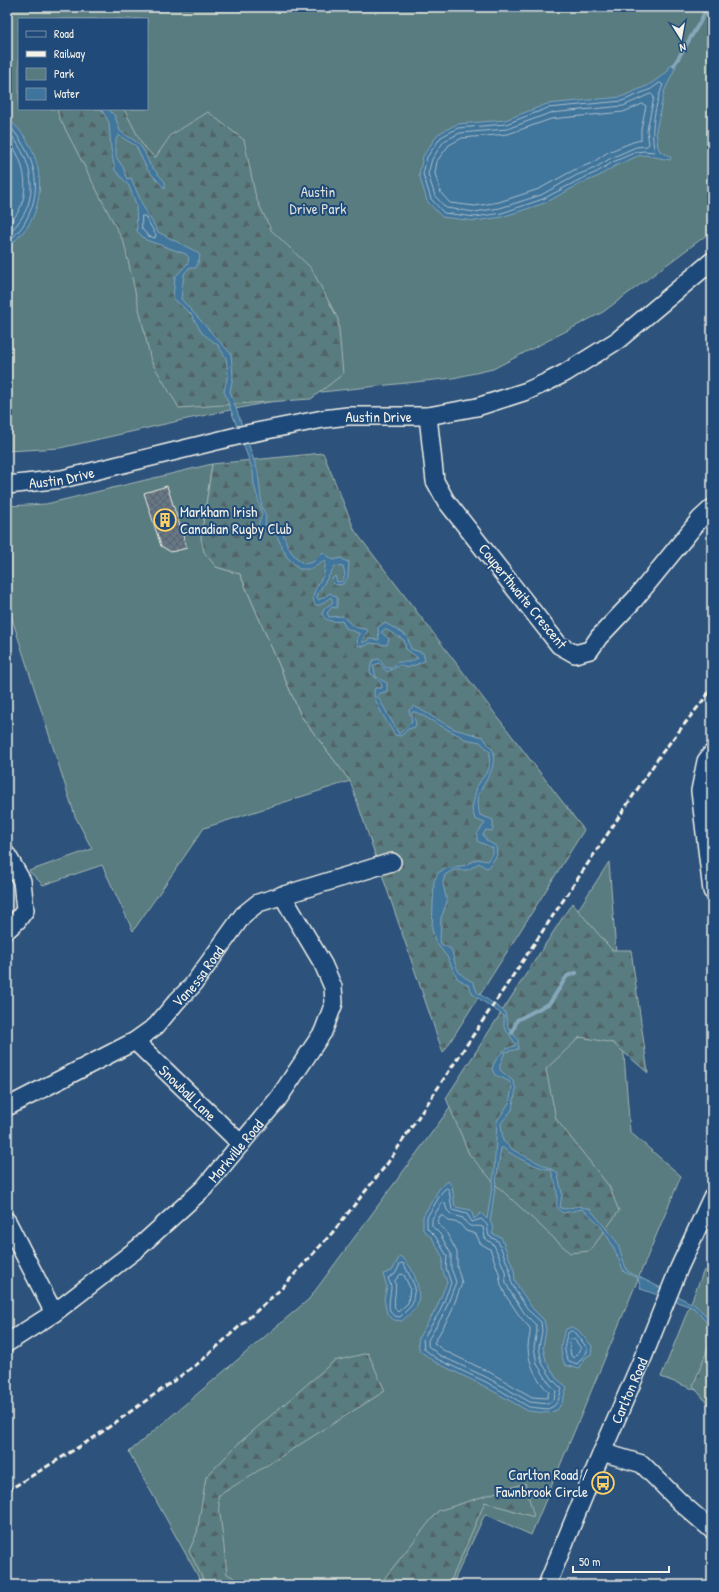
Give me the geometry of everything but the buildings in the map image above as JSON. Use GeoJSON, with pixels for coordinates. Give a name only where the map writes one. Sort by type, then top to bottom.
{"type":"FeatureCollection","features":[{"type":"Feature","properties":{"kind":"street","name":"Austin Drive"},"geometry":{"type":"LineString","coordinates":[[7,485],[62,479],[242,434],[323,418],[348,416],[428,416],[484,405],[527,391],[565,373],[618,340],[712,261]]}},
{"type":"Feature","properties":{"kind":"street","name":"Couperthwaite Crescent"},"geometry":{"type":"LineString","coordinates":[[428,416],[435,481],[446,501],[560,645],[575,654],[590,650],[599,637],[635,599],[700,519],[712,508]]}},
{"type":"Feature","properties":{"kind":"street"},"geometry":{"type":"LineString","coordinates":[[712,753],[706,761],[700,791],[712,891]]}},
{"type":"Feature","properties":{"kind":"street"},"geometry":{"type":"LineString","coordinates":[[7,855],[22,881],[25,910],[17,921],[7,930]]}},
{"type":"Feature","properties":{"kind":"street","name":"Vanessa Road"},"geometry":{"type":"LineString","coordinates":[[7,1107],[136,1041],[156,1026],[192,986],[243,915],[258,903],[392,862]]}},
{"type":"Feature","properties":{"kind":"street","name":"Markville Road"},"geometry":{"type":"LineString","coordinates":[[7,1343],[54,1313],[138,1248],[204,1188],[278,1099],[323,1032],[334,1003],[333,988],[323,964],[282,895]]}},
{"type":"Feature","properties":{"kind":"street","name":"Snowball Lane"},"geometry":{"type":"LineString","coordinates":[[136,1041],[241,1144]]}},
{"type":"Feature","properties":{"kind":"street","name":"Carlton Road"},"geometry":{"type":"LineString","coordinates":[[547,1585],[671,1288],[712,1197]]}},
{"type":"Feature","properties":{"kind":"street"},"geometry":{"type":"LineString","coordinates":[[7,1221],[54,1313]]}},
{"type":"Feature","properties":{"kind":"street"},"geometry":{"type":"LineString","coordinates":[[602,1452],[642,1464],[680,1502],[712,1530]]}},
{"type":"Feature","properties":{"kind":"green space","name":"Austin Drive Park"},"geometry":{"type":"Polygon","coordinates":[[[7,7],[712,7],[712,231],[603,312],[493,369],[453,378],[312,393],[187,419],[60,448],[7,451],[7,7]]]}},
{"type":"Feature","properties":{"kind":"green space"},"geometry":{"type":"Polygon","coordinates":[[[57,110],[125,110],[142,144],[155,158],[171,135],[208,112],[244,140],[256,198],[271,230],[311,268],[338,319],[343,374],[311,399],[179,408],[151,361],[124,243],[59,117],[57,110]]]}},
{"type":"Feature","properties":{"kind":"green space"},"geometry":{"type":"Polygon","coordinates":[[[323,453],[355,531],[584,830],[443,1053],[350,781],[301,716],[240,574],[216,567],[204,552],[201,538],[212,464],[323,453]]]}},
{"type":"Feature","properties":{"kind":"green space"},"geometry":{"type":"Polygon","coordinates":[[[212,464],[201,538],[216,567],[240,574],[301,716],[350,781],[204,828],[133,931],[102,865],[43,885],[29,871],[92,849],[75,816],[7,603],[7,506],[46,504],[212,464]]]}},
{"type":"Feature","properties":{"kind":"green space"},"geometry":{"type":"Polygon","coordinates":[[[609,862],[630,1132],[681,1176],[531,1535],[485,1514],[452,1585],[203,1585],[129,1452],[309,1299],[447,1112],[609,862]]]}},
{"type":"Feature","properties":{"kind":"green space"},"geometry":{"type":"Polygon","coordinates":[[[572,903],[612,950],[631,950],[648,1073],[613,1043],[580,1037],[546,1069],[556,1119],[609,1186],[619,1211],[590,1251],[570,1253],[496,1185],[469,1154],[446,1098],[572,903]]]}},
{"type":"Feature","properties":{"kind":"green space"},"geometry":{"type":"Polygon","coordinates":[[[704,1270],[712,1276],[712,1396],[661,1377],[704,1270]]]}},
{"type":"Feature","properties":{"kind":"green space"},"geometry":{"type":"Polygon","coordinates":[[[712,1338],[712,1409],[693,1386],[712,1338]]]}},
{"type":"Feature","properties":{"kind":"green space"},"geometry":{"type":"Polygon","coordinates":[[[368,1353],[385,1391],[218,1496],[227,1574],[247,1585],[206,1585],[189,1551],[197,1533],[206,1477],[239,1443],[334,1361],[368,1353]]]}},
{"type":"Feature","properties":{"kind":"green space"},"geometry":{"type":"Polygon","coordinates":[[[525,1483],[534,1517],[485,1502],[449,1585],[379,1585],[438,1511],[525,1483]]]}},
{"type":"Feature","properties":{"kind":"water"},"geometry":{"type":"Polygon","coordinates":[[[671,64],[676,66],[664,92],[656,131],[658,147],[660,151],[671,157],[670,160],[644,155],[638,156],[615,166],[599,176],[580,184],[545,203],[502,217],[475,221],[442,217],[427,201],[419,174],[423,156],[438,134],[457,124],[505,120],[547,104],[621,97],[649,85],[667,72],[671,64]]]}},
{"type":"Feature","properties":{"kind":"water"},"geometry":{"type":"Polygon","coordinates":[[[102,110],[109,110],[115,116],[120,131],[138,143],[144,151],[150,165],[165,182],[165,189],[147,169],[136,146],[118,135],[116,140],[116,157],[123,167],[127,179],[131,178],[143,206],[158,232],[197,252],[200,256],[196,268],[189,268],[184,274],[181,299],[231,354],[233,377],[230,391],[258,472],[262,507],[266,516],[265,525],[270,524],[274,529],[281,528],[292,553],[304,564],[313,562],[323,552],[333,560],[341,558],[347,562],[349,561],[348,577],[343,584],[336,585],[333,583],[332,579],[335,576],[337,582],[343,581],[345,574],[343,567],[335,566],[318,593],[317,598],[319,600],[330,593],[337,597],[337,608],[332,607],[327,613],[329,617],[343,616],[353,626],[366,629],[368,631],[362,640],[363,643],[370,639],[379,640],[378,627],[384,623],[387,624],[407,636],[411,649],[423,653],[425,661],[407,668],[400,665],[387,672],[379,663],[373,666],[376,677],[387,683],[387,691],[378,694],[378,697],[399,734],[412,722],[409,710],[414,706],[454,729],[483,737],[494,752],[492,769],[480,792],[478,808],[480,815],[493,820],[492,831],[486,830],[483,835],[487,841],[496,846],[497,855],[489,867],[486,868],[479,863],[468,870],[453,870],[445,875],[443,883],[447,902],[441,918],[440,941],[441,944],[451,949],[460,973],[473,982],[477,992],[505,1012],[508,1027],[518,1040],[518,1049],[505,1052],[500,1065],[500,1070],[513,1081],[516,1089],[512,1110],[501,1123],[503,1141],[513,1150],[557,1172],[562,1193],[560,1208],[565,1209],[578,1206],[590,1209],[617,1242],[627,1271],[695,1305],[712,1321],[712,1329],[694,1308],[641,1289],[638,1278],[624,1272],[608,1237],[597,1222],[582,1209],[563,1213],[560,1211],[557,1206],[556,1187],[551,1170],[526,1162],[501,1148],[490,1222],[494,1228],[492,1234],[501,1237],[514,1270],[515,1280],[519,1288],[533,1309],[544,1320],[546,1330],[543,1347],[546,1361],[556,1378],[567,1387],[562,1403],[557,1410],[549,1413],[528,1411],[484,1386],[435,1362],[420,1351],[418,1344],[419,1337],[436,1309],[447,1282],[442,1269],[443,1258],[432,1238],[423,1230],[423,1216],[439,1189],[448,1181],[452,1186],[455,1207],[471,1210],[474,1219],[481,1213],[487,1219],[494,1174],[497,1121],[509,1103],[512,1088],[509,1081],[495,1075],[492,1069],[500,1054],[516,1044],[504,1027],[504,1016],[474,995],[468,985],[457,978],[448,958],[435,941],[432,929],[434,881],[438,873],[444,869],[466,865],[477,859],[487,861],[493,853],[493,848],[477,841],[477,834],[485,823],[475,819],[472,809],[477,786],[489,769],[490,752],[480,742],[465,739],[416,712],[412,712],[416,722],[415,727],[408,729],[401,736],[395,735],[381,712],[375,698],[375,688],[382,688],[381,683],[370,672],[371,665],[373,660],[379,659],[386,668],[391,668],[398,662],[410,662],[418,658],[406,649],[404,640],[385,629],[381,632],[389,639],[387,645],[370,643],[365,646],[358,646],[357,639],[360,634],[346,628],[342,621],[328,620],[322,614],[324,609],[333,602],[331,597],[320,605],[315,605],[313,596],[324,573],[326,560],[311,569],[299,569],[287,557],[276,534],[258,526],[262,514],[254,485],[253,471],[224,391],[228,374],[226,358],[218,345],[202,333],[191,314],[173,298],[175,277],[188,263],[189,258],[186,254],[146,240],[137,231],[136,204],[129,186],[115,170],[111,149],[109,122],[102,110]]]}},
{"type":"Feature","properties":{"kind":"water"},"geometry":{"type":"Polygon","coordinates":[[[7,117],[29,143],[37,166],[39,191],[34,215],[28,226],[7,249],[7,117]]]}},
{"type":"Feature","properties":{"kind":"water"},"geometry":{"type":"Polygon","coordinates":[[[400,1256],[405,1260],[413,1272],[419,1294],[416,1307],[402,1321],[394,1320],[387,1314],[384,1299],[387,1287],[383,1274],[392,1271],[400,1256]]]}},
{"type":"Feature","properties":{"kind":"water"},"geometry":{"type":"Polygon","coordinates":[[[572,1327],[578,1330],[592,1346],[591,1354],[586,1357],[579,1369],[565,1365],[562,1356],[561,1343],[564,1334],[566,1329],[572,1327]]]}},
{"type":"Feature","properties":{"kind":"waterway"},"geometry":{"type":"LineString","coordinates":[[674,65],[700,22],[707,7]]}},
{"type":"Feature","properties":{"kind":"waterway"},"geometry":{"type":"LineString","coordinates":[[512,1033],[517,1020],[550,1003],[567,976],[576,973]]}},
{"type":"Feature","properties":{"kind":"railway"},"geometry":{"type":"LineString","coordinates":[[7,1491],[95,1437],[200,1362],[282,1288],[332,1233],[387,1164],[661,754],[712,689]]}},
{"type":"Feature","properties":{"kind":"place","name":"Markham Irish Canadian Rugby Club"},"geometry":{"type":"Point","coordinates":[165,520]}},
{"type":"Feature","properties":{"kind":"place","name":"Carlton Road / Fawnbrook Circle"},"geometry":{"type":"Point","coordinates":[603,1483]}}]}
